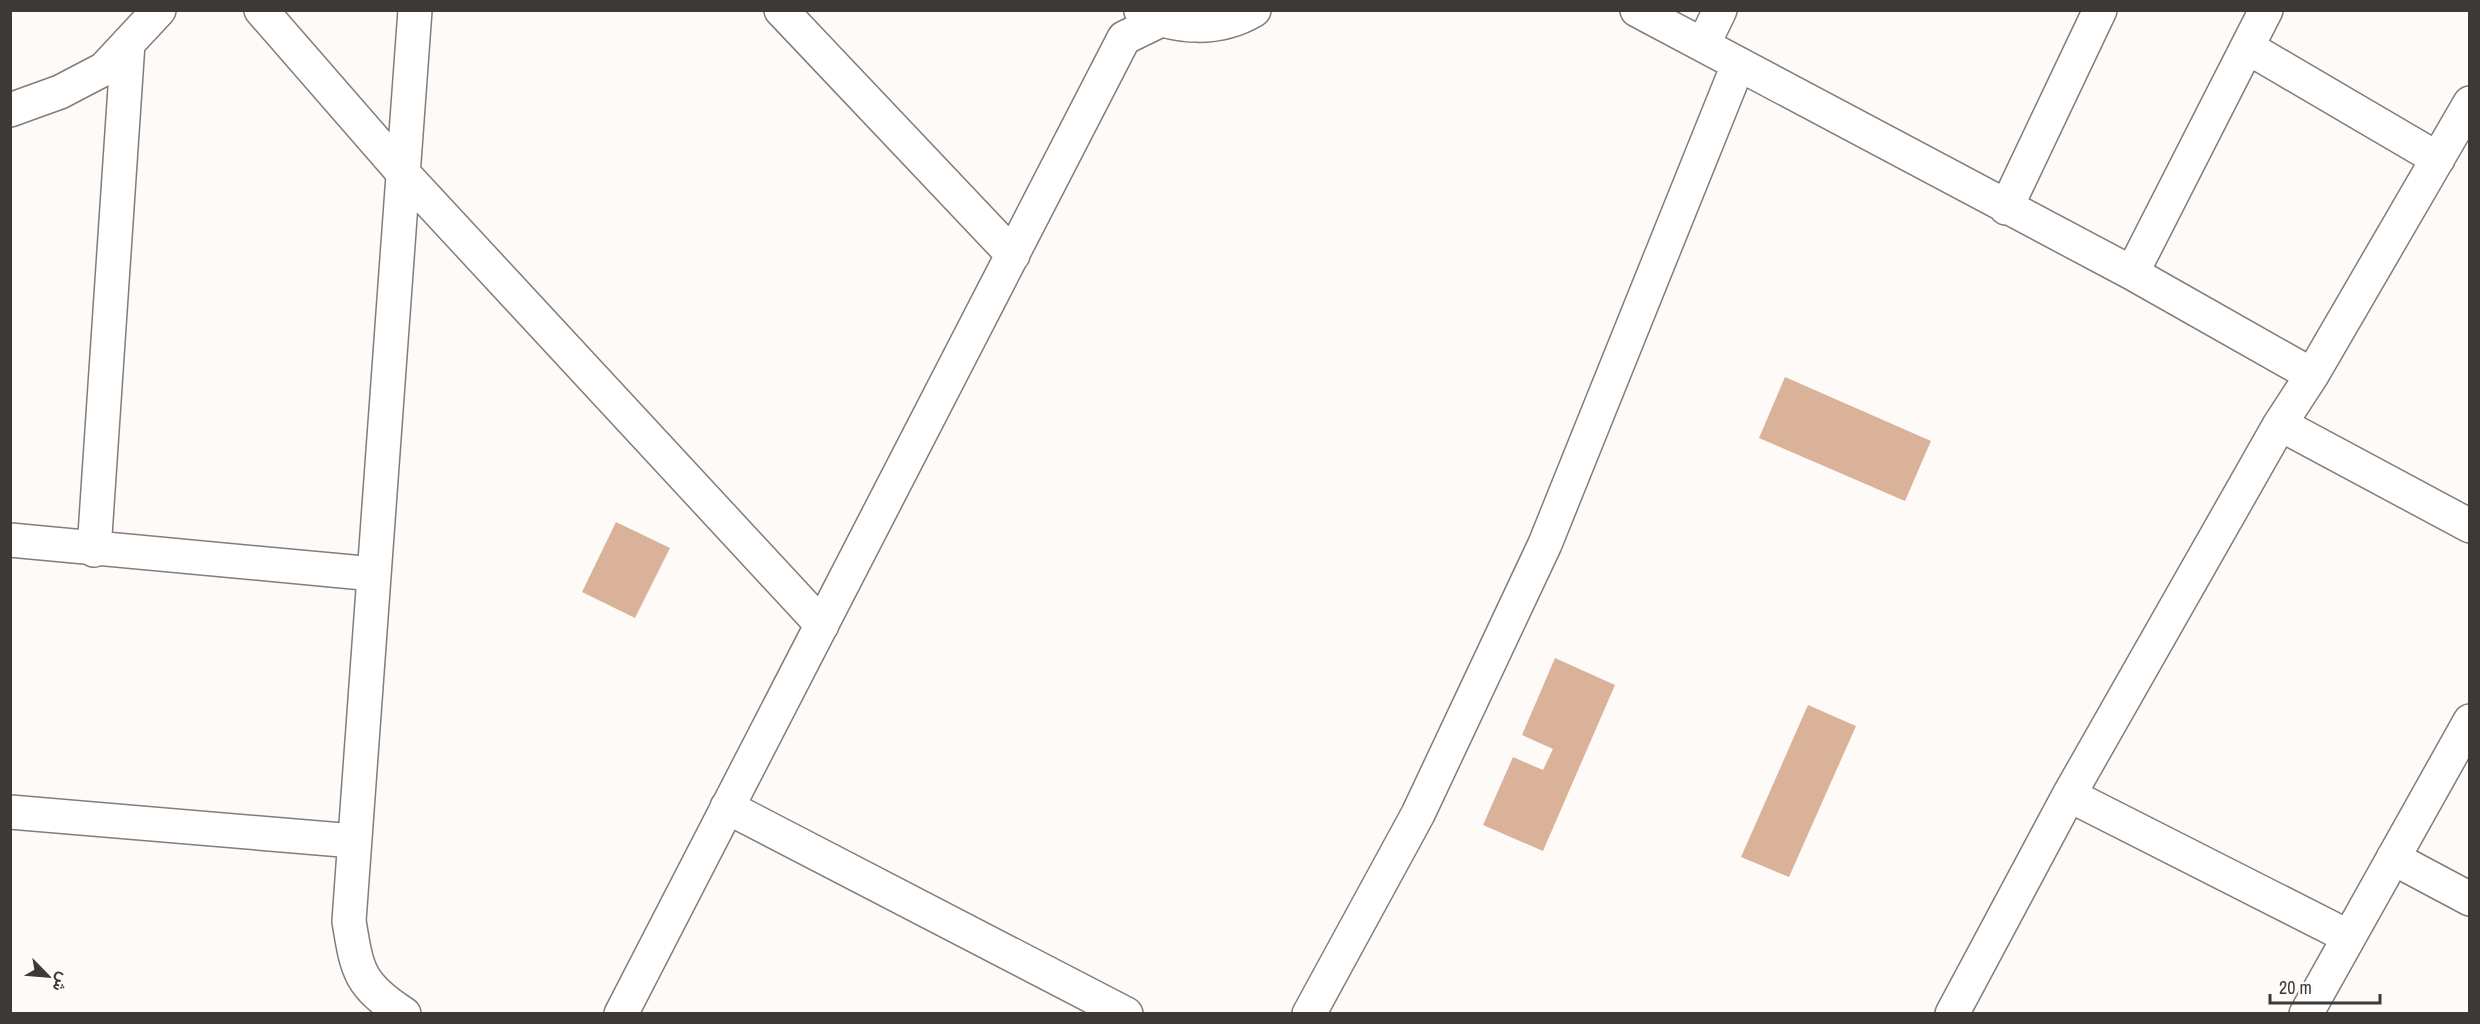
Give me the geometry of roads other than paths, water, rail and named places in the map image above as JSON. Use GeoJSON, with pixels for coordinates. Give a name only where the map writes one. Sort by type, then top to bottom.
{"type":"FeatureCollection","features":[{"type":"Feature","properties":{"kind":"street"},"geometry":{"type":"LineString","coordinates":[[10,110],[60,92],[104,69],[159,10]]}},
{"type":"Feature","properties":{"kind":"street"},"geometry":{"type":"LineString","coordinates":[[261,10],[403,173],[822,625]]}},
{"type":"Feature","properties":{"kind":"street"},"geometry":{"type":"LineString","coordinates":[[404,1014],[380,998],[361,973],[355,957],[349,921],[415,10]]}},
{"type":"Feature","properties":{"kind":"street"},"geometry":{"type":"LineString","coordinates":[[781,10],[1013,255]]}},
{"type":"Feature","properties":{"kind":"street"},"geometry":{"type":"LineString","coordinates":[[621,1014],[1135,20],[1204,25],[1236,19],[1254,10]]}},
{"type":"Feature","properties":{"kind":"street"},"geometry":{"type":"LineString","coordinates":[[1637,10],[2132,273],[2312,375]]}},
{"type":"Feature","properties":{"kind":"street"},"geometry":{"type":"LineString","coordinates":[[1703,45],[1720,10]]}},
{"type":"Feature","properties":{"kind":"street"},"geometry":{"type":"LineString","coordinates":[[2006,208],[2100,10]]}},
{"type":"Feature","properties":{"kind":"street"},"geometry":{"type":"LineString","coordinates":[[2132,273],[2266,10]]}},
{"type":"Feature","properties":{"kind":"street"},"geometry":{"type":"LineString","coordinates":[[94,549],[128,43]]}},
{"type":"Feature","properties":{"kind":"street"},"geometry":{"type":"LineString","coordinates":[[2247,47],[2438,159]]}},
{"type":"Feature","properties":{"kind":"street"},"geometry":{"type":"LineString","coordinates":[[1309,1014],[1418,814],[1545,544],[1738,65]]}},
{"type":"Feature","properties":{"kind":"street"},"geometry":{"type":"LineString","coordinates":[[1952,1014],[2068,795],[2280,424],[2312,375],[2469,104]]}},
{"type":"Feature","properties":{"kind":"street"},"geometry":{"type":"LineString","coordinates":[[2280,424],[2469,526]]}},
{"type":"Feature","properties":{"kind":"street"},"geometry":{"type":"LineString","coordinates":[[10,540],[374,574]]}},
{"type":"Feature","properties":{"kind":"street"},"geometry":{"type":"LineString","coordinates":[[2306,1014],[2469,721]]}},
{"type":"Feature","properties":{"kind":"street"},"geometry":{"type":"LineString","coordinates":[[2068,795],[2349,937]]}},
{"type":"Feature","properties":{"kind":"street"},"geometry":{"type":"LineString","coordinates":[[727,807],[1126,1014]]}},
{"type":"Feature","properties":{"kind":"street"},"geometry":{"type":"LineString","coordinates":[[10,812],[354,841]]}},
{"type":"Feature","properties":{"kind":"street"},"geometry":{"type":"LineString","coordinates":[[2393,858],[2469,900]]}}]}
